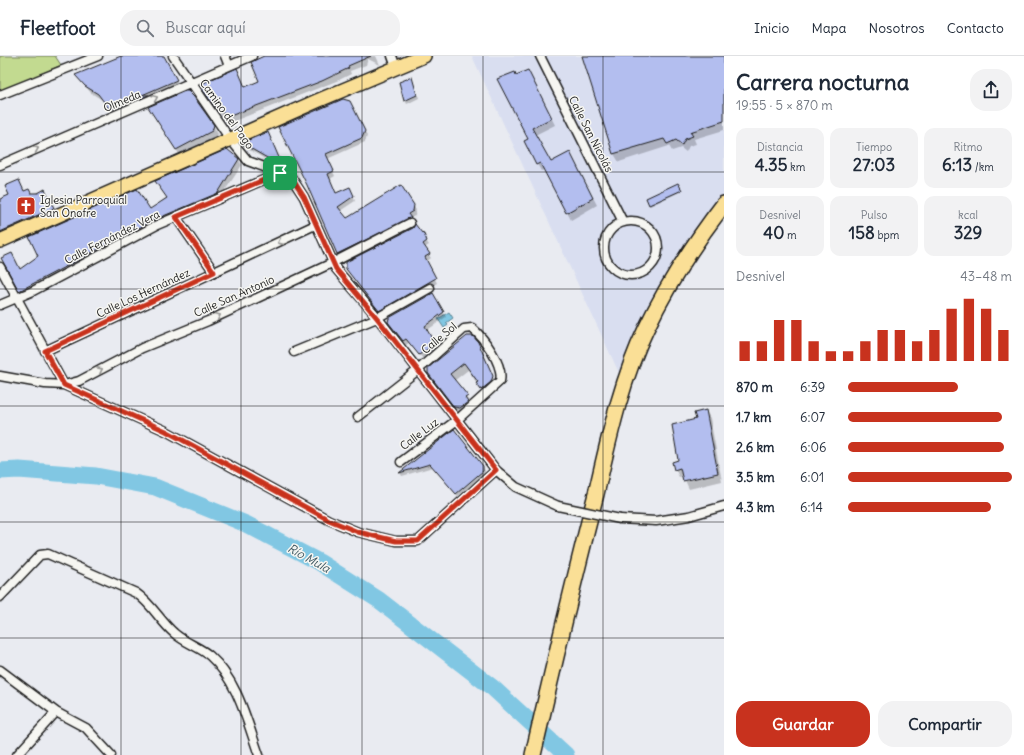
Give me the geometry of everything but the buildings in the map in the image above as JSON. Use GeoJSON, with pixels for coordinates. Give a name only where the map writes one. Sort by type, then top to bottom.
{"type":"FeatureCollection","features":[{"type":"Feature","properties":{"kind":"highway"},"geometry":{"type":"LineString","coordinates":[[533,755],[584,538],[624,385],[646,330],[688,252],[724,204]]}},
{"type":"Feature","properties":{"kind":"main road"},"geometry":{"type":"LineString","coordinates":[[0,240],[230,139],[394,62],[424,56]]}},
{"type":"Feature","properties":{"kind":"street"},"geometry":{"type":"LineString","coordinates":[[0,95],[98,56]]}},
{"type":"Feature","properties":{"kind":"street","name":"Camino del Pago"},"geometry":{"type":"LineString","coordinates":[[173,56],[230,139],[248,161],[291,177],[304,197],[334,266],[377,318],[496,470],[516,487],[558,506],[620,519],[656,521],[689,516],[724,506]]}},
{"type":"Feature","properties":{"kind":"street"},"geometry":{"type":"LineString","coordinates":[[225,56],[229,66]]}},
{"type":"Feature","properties":{"kind":"street","name":"Olmeda"},"geometry":{"type":"LineString","coordinates":[[0,165],[252,56]]}},
{"type":"Feature","properties":{"kind":"street","name":"Calle San Nicolás"},"geometry":{"type":"LineString","coordinates":[[540,56],[623,222]]}},
{"type":"Feature","properties":{"kind":"street","name":"Calle Fernández Vera"},"geometry":{"type":"LineString","coordinates":[[0,305],[176,217],[280,173]]}},
{"type":"Feature","properties":{"kind":"street"},"geometry":{"type":"LineString","coordinates":[[176,217],[214,272]]}},
{"type":"Feature","properties":{"kind":"street"},"geometry":{"type":"LineString","coordinates":[[623,222],[636,222],[648,228],[654,234],[657,242],[658,251],[656,259],[651,267],[644,272],[635,275],[618,272],[608,262],[604,250],[605,241],[609,233],[615,226],[623,222]]}},
{"type":"Feature","properties":{"kind":"street","name":"Calle San Antonio"},"geometry":{"type":"LineString","coordinates":[[64,385],[79,381],[142,348],[334,266],[410,223]]}},
{"type":"Feature","properties":{"kind":"street","name":"Calle Los Hernández"},"geometry":{"type":"LineString","coordinates":[[45,351],[315,225]]}},
{"type":"Feature","properties":{"kind":"street"},"geometry":{"type":"LineString","coordinates":[[0,267],[64,385]]}},
{"type":"Feature","properties":{"kind":"street"},"geometry":{"type":"LineString","coordinates":[[294,352],[377,318],[430,288]]}},
{"type":"Feature","properties":{"kind":"street","name":"Calle Sol"},"geometry":{"type":"LineString","coordinates":[[358,417],[418,370],[464,330],[472,328],[492,352],[501,375]]}},
{"type":"Feature","properties":{"kind":"street","name":"Calle Luz"},"geometry":{"type":"LineString","coordinates":[[401,462],[457,420],[489,393],[500,381],[501,375]]}},
{"type":"Feature","properties":{"kind":"street"},"geometry":{"type":"LineString","coordinates":[[0,376],[45,384],[64,385],[166,431],[329,520],[358,532],[396,541],[418,541],[496,470]]}},
{"type":"Feature","properties":{"kind":"street"},"geometry":{"type":"LineString","coordinates":[[0,597],[40,555],[48,554],[136,593],[146,600],[174,633],[210,656],[223,670],[237,693],[259,755]]}},
{"type":"Feature","properties":{"kind":"street"},"geometry":{"type":"LineString","coordinates":[[0,670],[56,712],[86,728],[111,755]]}},
{"type":"Feature","properties":{"kind":"street"},"geometry":{"type":"LineString","coordinates":[[17,755],[56,712]]}},
{"type":"Feature","properties":{"kind":"shaded area"},"geometry":{"type":"Polygon","coordinates":[[[472,56],[724,56],[724,194],[695,231],[662,286],[620,375],[472,56]]]}},
{"type":"Feature","properties":{"kind":"green space"},"geometry":{"type":"Polygon","coordinates":[[[0,56],[55,56],[61,65],[0,92],[0,56]]]}},
{"type":"Feature","properties":{"kind":"water"},"geometry":{"type":"Polygon","coordinates":[[[449,312],[453,318],[446,323],[448,325],[444,328],[438,319],[449,312]]]}},
{"type":"Feature","properties":{"kind":"waterway","name":"Río Mula"},"geometry":{"type":"LineString","coordinates":[[0,471],[19,470],[96,476],[155,487],[246,524],[319,562],[379,600],[493,688],[566,755]]}},
{"type":"Feature","properties":{"kind":"place","name":"Iglesia Parroquial San Onofre"},"geometry":{"type":"Point","coordinates":[26,206]}},
{"type":"Feature","properties":{"kind":"route"},"geometry":{"type":"LineString","coordinates":[[280,173],[291,177],[304,197],[315,225],[336,269],[377,318],[496,470],[418,541],[396,541],[358,532],[329,520],[166,431],[64,385],[45,351],[214,272],[176,217],[280,173]]}}]}
